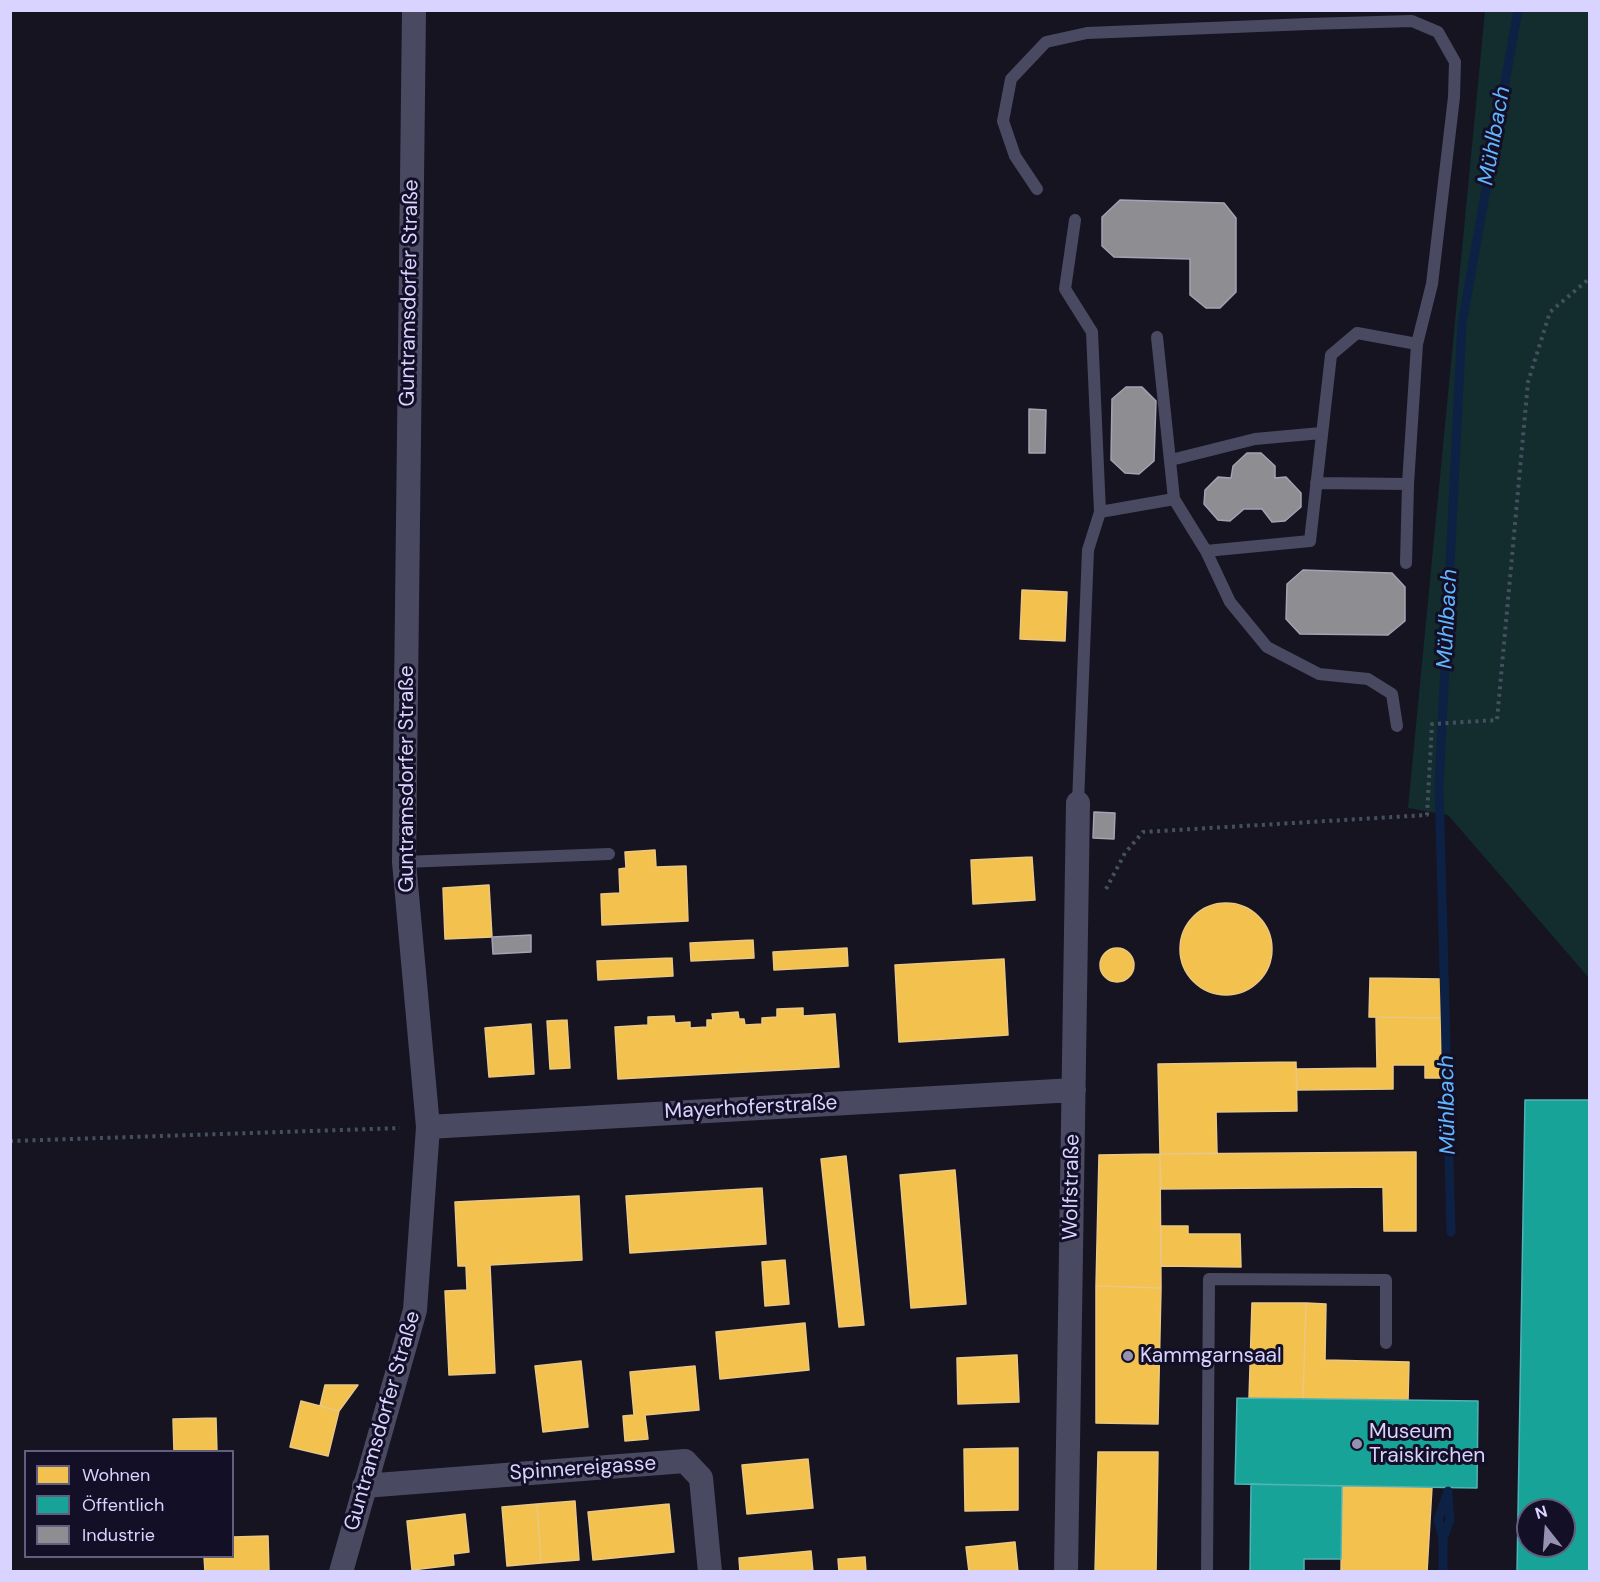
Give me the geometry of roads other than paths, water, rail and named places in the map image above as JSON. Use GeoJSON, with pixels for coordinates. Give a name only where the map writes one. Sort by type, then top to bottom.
{"type":"FeatureCollection","features":[{"type":"Feature","properties":{"kind":"street","name":"Guntramsdorfer Straße"},"geometry":{"type":"LineString","coordinates":[[341,1572],[416,1310],[428,1127],[404,862],[414,10]]}},
{"type":"Feature","properties":{"kind":"street","name":"Wolfstraße"},"geometry":{"type":"LineString","coordinates":[[1066,1572],[1079,896],[1078,803]]}},
{"type":"Feature","properties":{"kind":"street","name":"Mayerhoferstraße"},"geometry":{"type":"LineString","coordinates":[[428,1127],[1074,1090]]}},
{"type":"Feature","properties":{"kind":"street","name":"Spinnereigasse"},"geometry":{"type":"LineString","coordinates":[[364,1486],[685,1461],[701,1478],[710,1572]]}},
{"type":"Feature","properties":{"kind":"lane"},"geometry":{"type":"LineString","coordinates":[[1037,189],[1015,156],[1003,121],[1011,79],[1046,42],[1087,33],[1412,21],[1438,32],[1455,62],[1454,97],[1431,284],[1417,344],[1408,484],[1406,563]]}},
{"type":"Feature","properties":{"kind":"lane"},"geometry":{"type":"LineString","coordinates":[[1075,220],[1065,289],[1092,332],[1100,512],[1088,550],[1078,803]]}},
{"type":"Feature","properties":{"kind":"lane"},"geometry":{"type":"LineString","coordinates":[[1206,551],[1310,541],[1331,355],[1357,333],[1417,344]]}},
{"type":"Feature","properties":{"kind":"lane"},"geometry":{"type":"LineString","coordinates":[[1157,337],[1164,424],[1171,460],[1174,499],[1206,551],[1230,602],[1267,647],[1319,674],[1368,679],[1392,694],[1397,726]]}},
{"type":"Feature","properties":{"kind":"lane"},"geometry":{"type":"LineString","coordinates":[[1171,460],[1255,439],[1321,433]]}},
{"type":"Feature","properties":{"kind":"lane"},"geometry":{"type":"LineString","coordinates":[[1316,483],[1408,484]]}},
{"type":"Feature","properties":{"kind":"lane"},"geometry":{"type":"LineString","coordinates":[[1100,512],[1174,499]]}},
{"type":"Feature","properties":{"kind":"lane"},"geometry":{"type":"LineString","coordinates":[[404,862],[609,854]]}},
{"type":"Feature","properties":{"kind":"lane"},"geometry":{"type":"LineString","coordinates":[[1207,1572],[1209,1279],[1386,1280],[1386,1343]]}},
{"type":"Feature","properties":{"kind":"waterway","name":"Mühlbach"},"geometry":{"type":"LineString","coordinates":[[1451,1232],[1439,786],[1462,324],[1518,10]]}},
{"type":"Feature","properties":{"kind":"waterway","name":"Mühlbach"},"geometry":{"type":"LineString","coordinates":[[1443,1572],[1443,1538],[1438,1520],[1448,1491]]}},
{"type":"Feature","properties":{"kind":"waterway","name":"Mühlbach"},"geometry":{"type":"LineString","coordinates":[[1443,1538],[1450,1520],[1448,1496]]}},
{"type":"Feature","properties":{"kind":"place","name":"Kammgarnsaal"},"geometry":{"type":"Point","coordinates":[1128,1356]}},
{"type":"Feature","properties":{"kind":"place","name":"Museum Traiskirchen"},"geometry":{"type":"Point","coordinates":[1357,1444]}}]}
